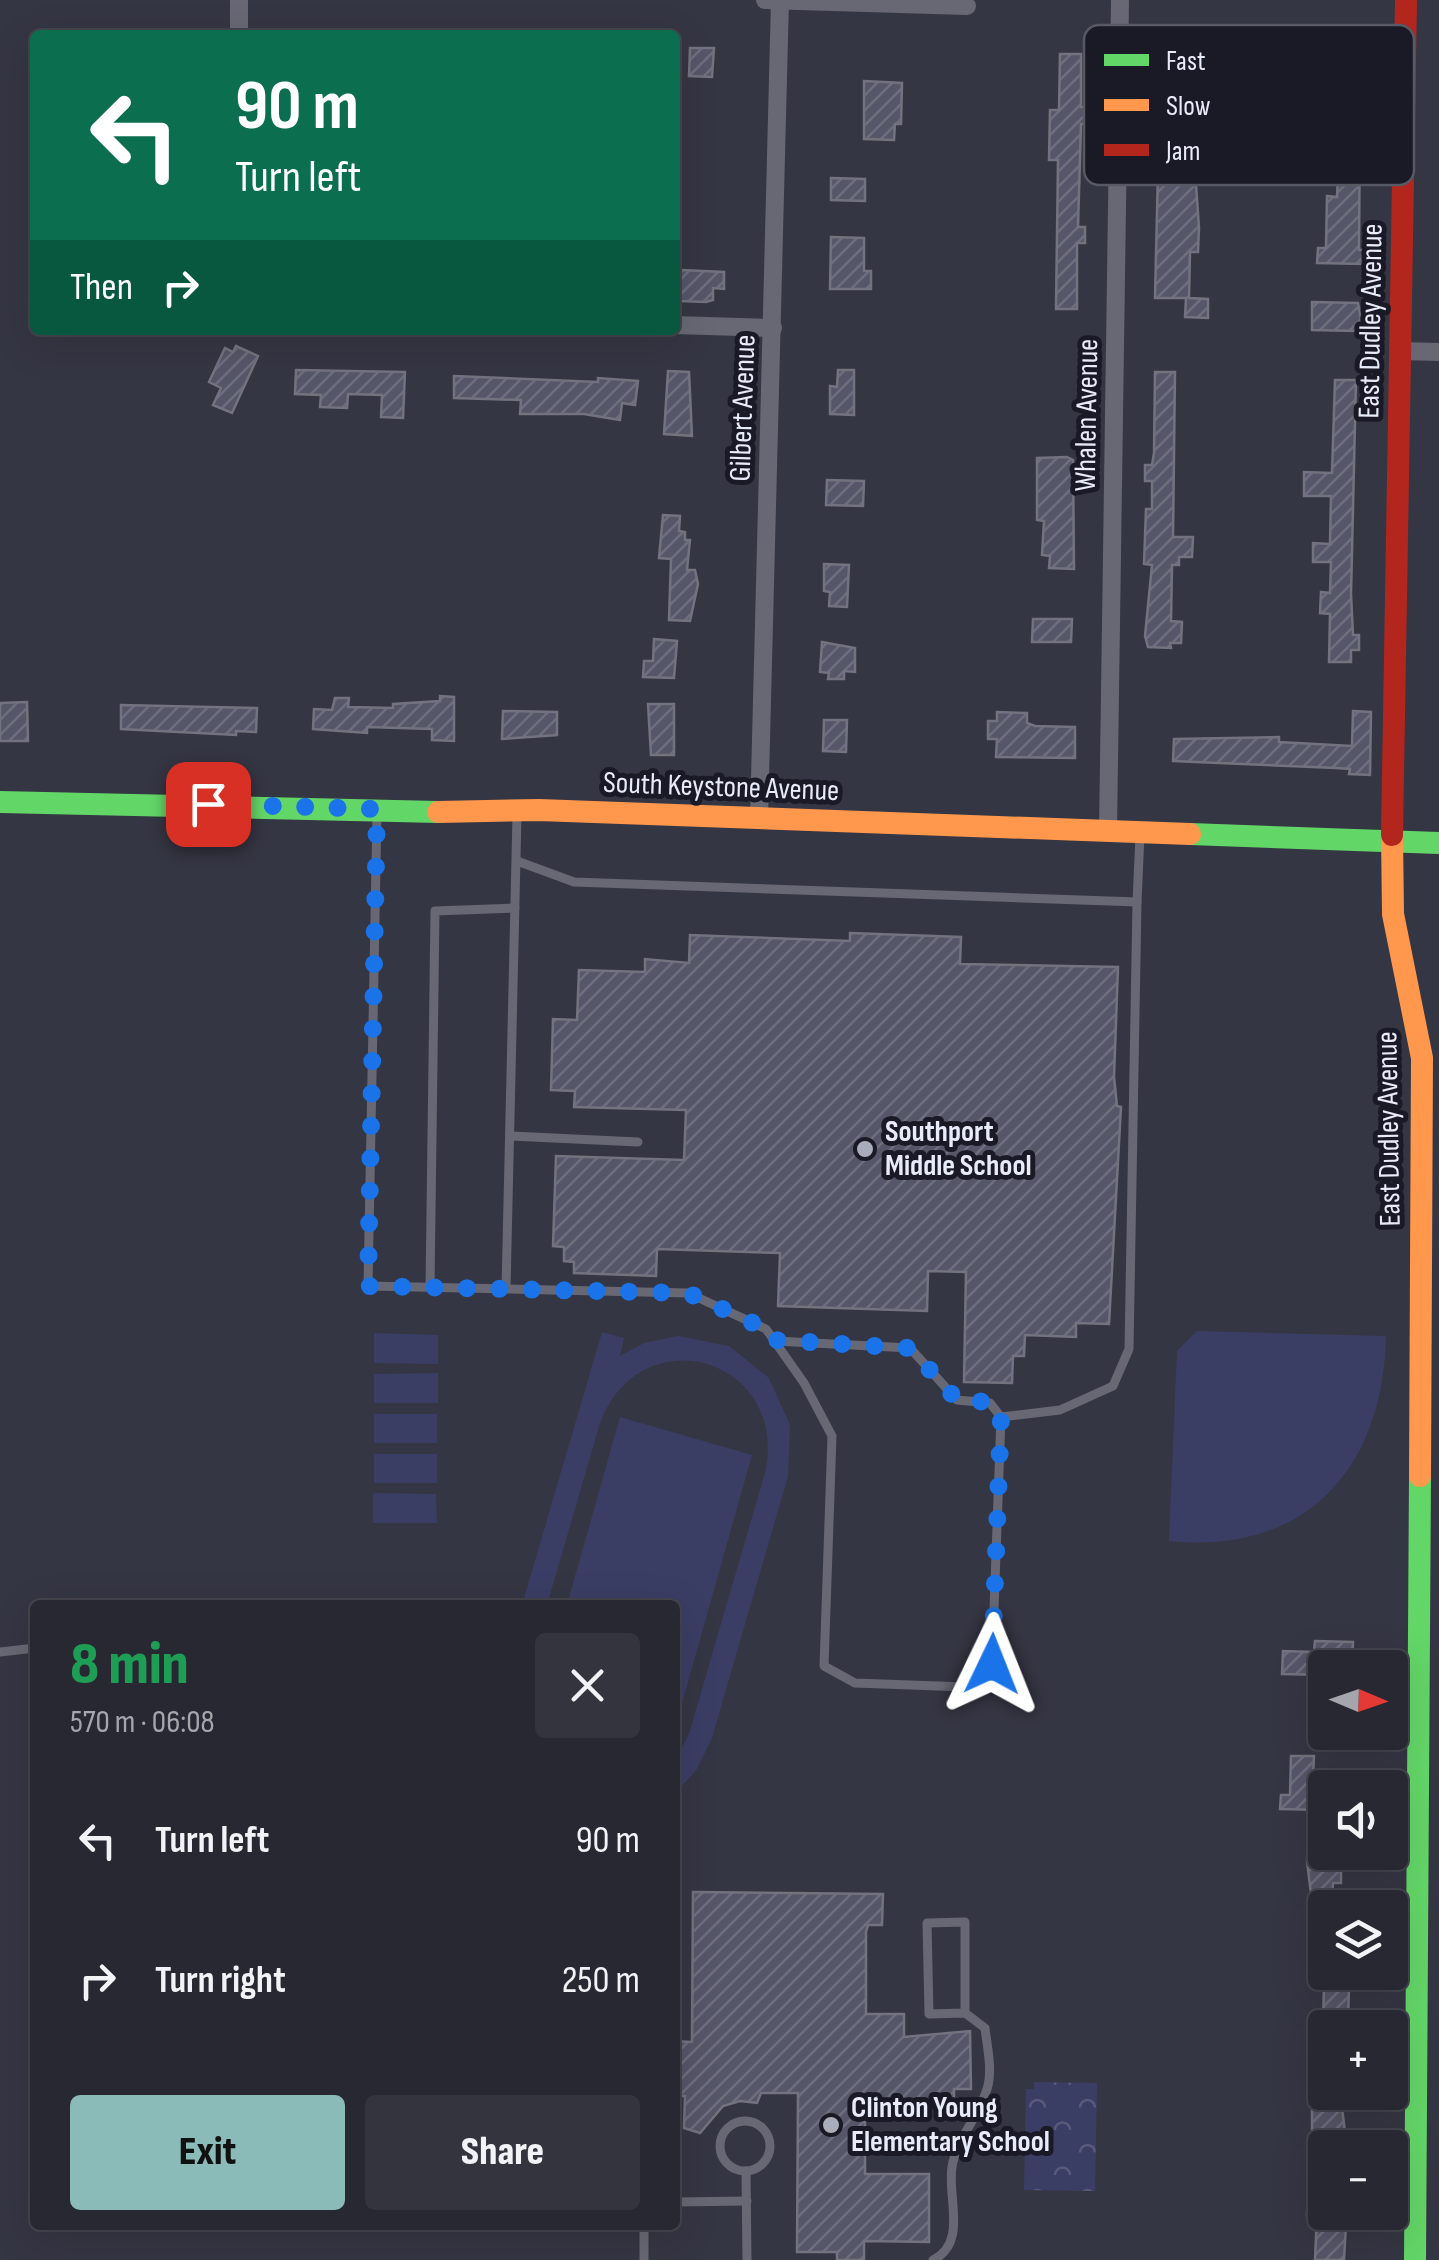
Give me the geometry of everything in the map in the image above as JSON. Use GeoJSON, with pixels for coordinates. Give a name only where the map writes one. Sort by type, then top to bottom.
{"type":"FeatureCollection","features":[{"type":"Feature","properties":{"kind":"street"},"geometry":{"type":"LineString","coordinates":[[238,30],[239,0]]}},
{"type":"Feature","properties":{"kind":"street"},"geometry":{"type":"LineString","coordinates":[[765,0],[967,6]]}},
{"type":"Feature","properties":{"kind":"street","name":"Gilbert Avenue"},"geometry":{"type":"LineString","coordinates":[[760,818],[780,0]]}},
{"type":"Feature","properties":{"kind":"street","name":"Whalen Avenue"},"geometry":{"type":"LineString","coordinates":[[1120,0],[1120,25]]}},
{"type":"Feature","properties":{"kind":"street","name":"East Dudley Avenue"},"geometry":{"type":"LineString","coordinates":[[1406,0],[1406,25]]}},
{"type":"Feature","properties":{"kind":"street","name":"Whalen Avenue"},"geometry":{"type":"LineString","coordinates":[[1108,831],[1117,185]]}},
{"type":"Feature","properties":{"kind":"street","name":"East Dudley Avenue"},"geometry":{"type":"LineString","coordinates":[[1403,185],[1393,917],[1414,994],[1422,1058],[1415,2260]]}},
{"type":"Feature","properties":{"kind":"street"},"geometry":{"type":"LineString","coordinates":[[680,325],[773,328]]}},
{"type":"Feature","properties":{"kind":"street"},"geometry":{"type":"LineString","coordinates":[[1400,351],[1439,352]]}},
{"type":"Feature","properties":{"kind":"street","name":"South Keystone Avenue"},"geometry":{"type":"LineString","coordinates":[[0,802],[760,818],[1439,843]]}},
{"type":"Feature","properties":{"kind":"lane"},"geometry":{"type":"LineString","coordinates":[[377,809],[368,1286],[688,1293],[766,1329],[804,1382],[832,1436],[824,1666],[855,1683],[966,1687],[992,1664],[1001,1417],[990,1402],[957,1400],[910,1348],[774,1340]]}},
{"type":"Feature","properties":{"kind":"lane"},"geometry":{"type":"LineString","coordinates":[[506,1289],[517,812]]}},
{"type":"Feature","properties":{"kind":"lane"},"geometry":{"type":"LineString","coordinates":[[1001,1417],[1060,1410],[1113,1386],[1129,1350],[1140,832]]}},
{"type":"Feature","properties":{"kind":"lane"},"geometry":{"type":"LineString","coordinates":[[517,861],[574,882],[1137,902]]}},
{"type":"Feature","properties":{"kind":"lane"},"geometry":{"type":"LineString","coordinates":[[430,1287],[435,910],[515,908]]}},
{"type":"Feature","properties":{"kind":"lane"},"geometry":{"type":"LineString","coordinates":[[510,1136],[638,1142]]}},
{"type":"Feature","properties":{"kind":"lane"},"geometry":{"type":"LineString","coordinates":[[0,1652],[30,1649]]}},
{"type":"Feature","properties":{"kind":"lane"},"geometry":{"type":"LineString","coordinates":[[933,2260],[943,2255],[952,2234],[952,2166],[988,2087],[985,2028],[965,2013],[929,2014],[927,1923],[964,1922],[965,2013]]}},
{"type":"Feature","properties":{"kind":"lane"},"geometry":{"type":"LineString","coordinates":[[745,2121],[761,2126],[770,2150],[762,2165],[746,2171],[725,2162],[720,2146],[724,2131],[745,2121]]}},
{"type":"Feature","properties":{"kind":"lane"},"geometry":{"type":"LineString","coordinates":[[746,2171],[748,2260]]}},
{"type":"Feature","properties":{"kind":"lane"},"geometry":{"type":"LineString","coordinates":[[680,2202],[747,2201]]}},
{"type":"Feature","properties":{"kind":"lane"},"geometry":{"type":"LineString","coordinates":[[644,2230],[644,2260]]}},
{"type":"Feature","properties":{"kind":"green space"},"geometry":{"type":"Polygon","coordinates":[[[1197,1331],[1386,1336],[1381,1383],[1370,1426],[1352,1463],[1328,1493],[1298,1517],[1261,1533],[1218,1542],[1169,1541],[1177,1351],[1197,1331]]]}},
{"type":"Feature","properties":{"kind":"green space"},"geometry":{"type":"Polygon","coordinates":[[[602,1332],[624,1338],[620,1356],[644,1343],[678,1336],[729,1346],[769,1378],[790,1425],[788,1476],[712,1738],[697,1769],[680,1788],[680,1751],[689,1734],[766,1469],[766,1430],[754,1399],[733,1377],[706,1364],[675,1361],[646,1369],[619,1390],[600,1423],[548,1600],[523,1600],[602,1332]]]}},
{"type":"Feature","properties":{"kind":"green space"},"geometry":{"type":"Polygon","coordinates":[[[374,1333],[438,1335],[438,1364],[374,1363],[374,1333]]]}},
{"type":"Feature","properties":{"kind":"green space"},"geometry":{"type":"Polygon","coordinates":[[[438,1373],[438,1403],[374,1403],[374,1374],[438,1373]]]}},
{"type":"Feature","properties":{"kind":"green space"},"geometry":{"type":"Polygon","coordinates":[[[374,1414],[437,1414],[437,1443],[374,1443],[374,1414]]]}},
{"type":"Feature","properties":{"kind":"green space"},"geometry":{"type":"Polygon","coordinates":[[[620,1417],[752,1455],[680,1710],[680,1600],[568,1600],[620,1417]]]}},
{"type":"Feature","properties":{"kind":"green space"},"geometry":{"type":"Polygon","coordinates":[[[374,1454],[437,1454],[437,1483],[374,1483],[374,1454]]]}},
{"type":"Feature","properties":{"kind":"green space"},"geometry":{"type":"Polygon","coordinates":[[[373,1493],[436,1494],[437,1523],[373,1523],[373,1493]]]}},
{"type":"Feature","properties":{"kind":"green space"},"geometry":{"type":"Polygon","coordinates":[[[1034,2082],[1097,2083],[1095,2191],[1024,2190],[1026,2089],[1034,2089],[1034,2082]]]}},
{"type":"Feature","properties":{"kind":"building"},"geometry":{"type":"Polygon","coordinates":[[[690,48],[714,48],[712,77],[689,76],[690,48]]]}},
{"type":"Feature","properties":{"kind":"building"},"geometry":{"type":"Polygon","coordinates":[[[1060,54],[1081,54],[1084,124],[1078,227],[1085,227],[1085,243],[1077,243],[1077,309],[1056,309],[1058,160],[1049,160],[1050,110],[1059,110],[1060,54]]]}},
{"type":"Feature","properties":{"kind":"building"},"geometry":{"type":"Polygon","coordinates":[[[864,81],[902,83],[901,124],[895,124],[894,140],[864,139],[864,81]]]}},
{"type":"Feature","properties":{"kind":"building"},"geometry":{"type":"Polygon","coordinates":[[[831,178],[865,179],[865,201],[831,200],[831,178]]]}},
{"type":"Feature","properties":{"kind":"building"},"geometry":{"type":"Polygon","coordinates":[[[1158,185],[1196,185],[1198,252],[1190,252],[1189,298],[1208,299],[1208,318],[1185,317],[1186,298],[1155,298],[1158,185]]]}},
{"type":"Feature","properties":{"kind":"building"},"geometry":{"type":"Polygon","coordinates":[[[1338,185],[1359,185],[1359,250],[1364,250],[1364,264],[1317,263],[1318,248],[1326,248],[1327,196],[1337,197],[1338,185]]]}},
{"type":"Feature","properties":{"kind":"building"},"geometry":{"type":"Polygon","coordinates":[[[831,237],[864,238],[864,271],[871,271],[871,289],[830,289],[831,237]]]}},
{"type":"Feature","properties":{"kind":"building"},"geometry":{"type":"Polygon","coordinates":[[[681,270],[724,272],[724,289],[713,288],[713,300],[706,302],[680,301],[681,270]]]}},
{"type":"Feature","properties":{"kind":"building"},"geometry":{"type":"Polygon","coordinates":[[[1312,302],[1358,303],[1362,325],[1356,325],[1356,331],[1312,330],[1312,302]]]}},
{"type":"Feature","properties":{"kind":"building"},"geometry":{"type":"Polygon","coordinates":[[[236,346],[258,356],[232,413],[213,405],[221,388],[209,382],[225,348],[233,352],[236,346]]]}},
{"type":"Feature","properties":{"kind":"building"},"geometry":{"type":"Polygon","coordinates":[[[296,370],[405,372],[403,418],[381,417],[382,395],[348,394],[347,408],[320,407],[321,395],[295,394],[296,370]]]}},
{"type":"Feature","properties":{"kind":"building"},"geometry":{"type":"Polygon","coordinates":[[[838,370],[854,370],[854,415],[830,414],[830,386],[837,387],[838,370]]]}},
{"type":"Feature","properties":{"kind":"building"},"geometry":{"type":"Polygon","coordinates":[[[668,371],[689,372],[692,436],[664,434],[668,371]]]}},
{"type":"Feature","properties":{"kind":"building"},"geometry":{"type":"Polygon","coordinates":[[[1155,372],[1175,372],[1173,537],[1193,537],[1192,557],[1179,557],[1179,565],[1172,565],[1171,621],[1182,622],[1181,643],[1170,643],[1171,648],[1148,647],[1145,636],[1152,565],[1144,564],[1146,509],[1152,509],[1152,481],[1145,481],[1145,465],[1152,465],[1154,453],[1155,372]]]}},
{"type":"Feature","properties":{"kind":"building"},"geometry":{"type":"Polygon","coordinates":[[[454,376],[638,381],[635,405],[622,403],[620,420],[584,414],[520,414],[521,400],[454,398],[454,376]]]}},
{"type":"Feature","properties":{"kind":"building"},"geometry":{"type":"Polygon","coordinates":[[[1335,380],[1356,380],[1351,594],[1353,635],[1359,635],[1359,650],[1351,650],[1351,662],[1329,662],[1330,614],[1320,613],[1321,592],[1330,593],[1331,562],[1313,562],[1313,543],[1330,544],[1331,496],[1304,496],[1304,472],[1332,473],[1335,380]]]}},
{"type":"Feature","properties":{"kind":"building"},"geometry":{"type":"Polygon","coordinates":[[[1037,458],[1073,460],[1074,569],[1049,568],[1050,556],[1042,555],[1044,521],[1037,520],[1037,458]]]}},
{"type":"Feature","properties":{"kind":"building"},"geometry":{"type":"Polygon","coordinates":[[[827,480],[864,481],[863,506],[826,505],[827,480]]]}},
{"type":"Feature","properties":{"kind":"building"},"geometry":{"type":"Polygon","coordinates":[[[663,515],[680,516],[679,531],[685,532],[685,540],[690,540],[687,570],[695,570],[698,584],[690,621],[669,620],[671,559],[659,558],[663,515]]]}},
{"type":"Feature","properties":{"kind":"building"},"geometry":{"type":"Polygon","coordinates":[[[824,564],[849,565],[847,607],[829,606],[830,592],[824,591],[824,564]]]}},
{"type":"Feature","properties":{"kind":"building"},"geometry":{"type":"Polygon","coordinates":[[[1033,619],[1072,619],[1071,642],[1032,642],[1033,619]]]}},
{"type":"Feature","properties":{"kind":"building"},"geometry":{"type":"Polygon","coordinates":[[[654,639],[677,641],[674,678],[643,677],[644,661],[653,661],[654,639]]]}},
{"type":"Feature","properties":{"kind":"building"},"geometry":{"type":"Polygon","coordinates":[[[822,642],[855,648],[855,672],[844,671],[844,679],[828,679],[829,673],[820,672],[822,642]]]}},
{"type":"Feature","properties":{"kind":"building"},"geometry":{"type":"Polygon","coordinates":[[[440,696],[454,697],[454,741],[432,740],[432,729],[367,727],[367,733],[313,729],[314,709],[332,710],[335,698],[349,698],[348,707],[393,708],[393,704],[440,701],[440,696]]]}},
{"type":"Feature","properties":{"kind":"building"},"geometry":{"type":"Polygon","coordinates":[[[27,702],[28,741],[0,741],[0,703],[27,702]]]}},
{"type":"Feature","properties":{"kind":"building"},"geometry":{"type":"Polygon","coordinates":[[[648,704],[674,704],[674,755],[651,755],[648,704]]]}},
{"type":"Feature","properties":{"kind":"building"},"geometry":{"type":"Polygon","coordinates":[[[121,705],[257,708],[256,732],[236,731],[236,735],[121,729],[121,705]]]}},
{"type":"Feature","properties":{"kind":"building"},"geometry":{"type":"Polygon","coordinates":[[[503,711],[557,712],[557,735],[502,739],[503,711]]]}},
{"type":"Feature","properties":{"kind":"building"},"geometry":{"type":"Polygon","coordinates":[[[1353,711],[1371,712],[1370,775],[1349,774],[1350,769],[1336,768],[1173,761],[1174,739],[1279,737],[1279,742],[1352,746],[1353,711]]]}},
{"type":"Feature","properties":{"kind":"building"},"geometry":{"type":"Polygon","coordinates":[[[997,712],[1027,713],[1027,723],[1035,726],[1075,727],[1075,758],[996,757],[997,739],[988,739],[988,721],[997,721],[997,712]]]}},
{"type":"Feature","properties":{"kind":"building"},"geometry":{"type":"Polygon","coordinates":[[[824,720],[847,720],[846,752],[823,751],[824,720]]]}},
{"type":"Feature","properties":{"kind":"building"},"geometry":{"type":"Polygon","coordinates":[[[850,933],[961,937],[960,964],[1118,967],[1114,1077],[1117,1106],[1121,1107],[1109,1324],[1076,1323],[1076,1337],[1025,1335],[1024,1356],[1013,1356],[1012,1383],[964,1382],[966,1272],[928,1271],[927,1311],[778,1306],[780,1253],[657,1249],[656,1276],[574,1273],[574,1262],[564,1261],[564,1247],[553,1246],[556,1156],[684,1160],[686,1110],[574,1107],[575,1091],[551,1090],[553,1019],[577,1020],[579,970],[645,972],[645,959],[689,963],[690,935],[850,941],[850,933]]]}},
{"type":"Feature","properties":{"kind":"building"},"geometry":{"type":"Polygon","coordinates":[[[1315,1641],[1353,1642],[1353,1650],[1314,1650],[1315,1641]]]}},
{"type":"Feature","properties":{"kind":"building"},"geometry":{"type":"Polygon","coordinates":[[[1283,1651],[1308,1652],[1308,1675],[1282,1674],[1283,1651]]]}},
{"type":"Feature","properties":{"kind":"building"},"geometry":{"type":"Polygon","coordinates":[[[1291,1756],[1314,1756],[1313,1770],[1308,1770],[1308,1810],[1280,1809],[1281,1795],[1290,1795],[1291,1756]]]}},
{"type":"Feature","properties":{"kind":"building"},"geometry":{"type":"Polygon","coordinates":[[[1308,1870],[1341,1870],[1341,1883],[1333,1883],[1333,1890],[1311,1890],[1308,1870]]]}},
{"type":"Feature","properties":{"kind":"building"},"geometry":{"type":"Polygon","coordinates":[[[693,1892],[883,1894],[882,1925],[868,1925],[866,1932],[866,2014],[904,2014],[904,2037],[970,2031],[971,2089],[954,2089],[954,2110],[938,2110],[938,2102],[907,2101],[907,2112],[865,2112],[865,2174],[929,2174],[929,2242],[864,2241],[864,2260],[837,2260],[837,2252],[797,2252],[798,2093],[761,2093],[757,2103],[740,2101],[723,2106],[700,2133],[684,2128],[680,2041],[692,2042],[693,1892]]]}},
{"type":"Feature","properties":{"kind":"building"},"geometry":{"type":"Polygon","coordinates":[[[1324,1990],[1349,1990],[1348,2010],[1323,2010],[1324,1990]]]}},
{"type":"Feature","properties":{"kind":"building"},"geometry":{"type":"Polygon","coordinates":[[[1312,2110],[1342,2110],[1345,2130],[1312,2130],[1312,2110]]]}},
{"type":"Feature","properties":{"kind":"building"},"geometry":{"type":"Polygon","coordinates":[[[1316,2230],[1346,2230],[1344,2260],[1315,2260],[1316,2230]]]}},
{"type":"Feature","properties":{"kind":"traffic: fast"},"geometry":{"type":"LineString","coordinates":[[0,802],[438,812]]}},
{"type":"Feature","properties":{"kind":"traffic: fast"},"geometry":{"type":"LineString","coordinates":[[1190,834],[1439,843]]}},
{"type":"Feature","properties":{"kind":"traffic: fast"},"geometry":{"type":"LineString","coordinates":[[1415,2260],[1420,1476]]}},
{"type":"Feature","properties":{"kind":"traffic: slow"},"geometry":{"type":"LineString","coordinates":[[438,812],[539,810],[1190,834]]}},
{"type":"Feature","properties":{"kind":"traffic: slow"},"geometry":{"type":"LineString","coordinates":[[1392,835],[1393,914],[1422,1058],[1420,1476]]}},
{"type":"Feature","properties":{"kind":"traffic: jam"},"geometry":{"type":"LineString","coordinates":[[1406,0],[1406,25]]}},
{"type":"Feature","properties":{"kind":"traffic: jam"},"geometry":{"type":"LineString","coordinates":[[1392,835],[1403,185]]}},
{"type":"Feature","properties":{"kind":"place","name":"Southport Middle School"},"geometry":{"type":"Point","coordinates":[865,1149]}},
{"type":"Feature","properties":{"kind":"place","name":"Clinton Young Elementary School"},"geometry":{"type":"Point","coordinates":[831,2125]}},
{"type":"Feature","properties":{"kind":"route"},"geometry":{"type":"LineString","coordinates":[[208,804],[377,809],[368,1286],[688,1293],[766,1329],[774,1340],[910,1348],[957,1400],[990,1402],[1001,1417],[992,1664]]}}]}
